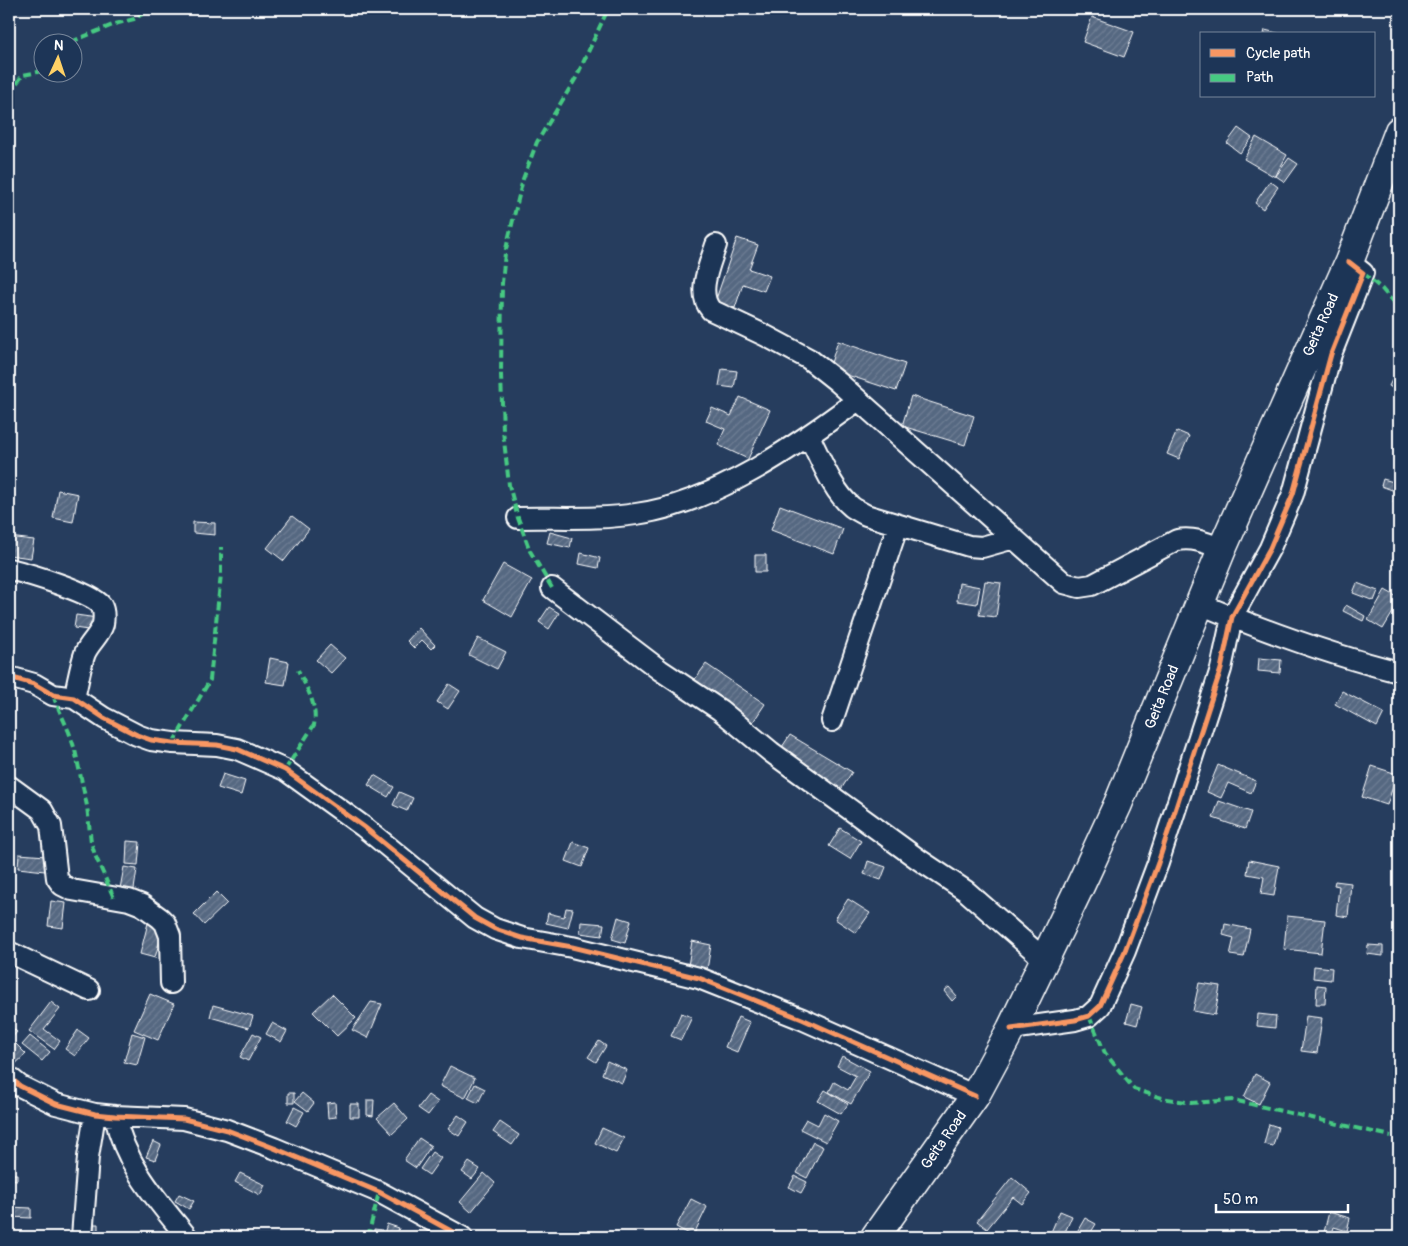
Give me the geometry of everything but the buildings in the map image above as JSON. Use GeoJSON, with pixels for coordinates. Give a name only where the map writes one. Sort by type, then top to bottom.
{"type":"FeatureCollection","features":[{"type":"Feature","properties":{"kind":"highway","name":"Geita Road"},"geometry":{"type":"LineString","coordinates":[[875,1237],[975,1096],[1045,960],[1118,804],[1222,549],[1348,262],[1399,131]]}},
{"type":"Feature","properties":{"kind":"street"},"geometry":{"type":"LineString","coordinates":[[716,245],[706,274],[704,290],[706,304],[710,310],[766,336],[809,359],[858,400],[1064,583],[1079,587],[1092,585],[1177,540],[1188,538],[1222,549]]}},
{"type":"Feature","properties":{"kind":"street"},"geometry":{"type":"LineString","coordinates":[[1011,1029],[1075,1020],[1088,1016],[1100,1006],[1125,952],[1158,863],[1221,669],[1232,618],[1270,548],[1293,494],[1331,354],[1363,274],[1348,262]]}},
{"type":"Feature","properties":{"kind":"street"},"geometry":{"type":"LineString","coordinates":[[518,518],[592,517],[636,514],[677,504],[716,489],[758,467],[809,436],[858,400]]}},
{"type":"Feature","properties":{"kind":"street"},"geometry":{"type":"LineString","coordinates":[[809,436],[835,486],[844,499],[852,507],[866,515],[969,546],[982,547],[1014,538]]}},
{"type":"Feature","properties":{"kind":"street"},"geometry":{"type":"LineString","coordinates":[[832,721],[898,525]]}},
{"type":"Feature","properties":{"kind":"street"},"geometry":{"type":"LineString","coordinates":[[9,568],[77,592],[93,599],[102,608],[103,622],[99,632],[85,653],[74,698]]}},
{"type":"Feature","properties":{"kind":"street"},"geometry":{"type":"LineString","coordinates":[[552,588],[660,670],[720,710],[772,752],[918,859],[966,891],[1045,960]]}},
{"type":"Feature","properties":{"kind":"street"},"geometry":{"type":"LineString","coordinates":[[1200,604],[1232,618],[1336,655],[1399,672]]}},
{"type":"Feature","properties":{"kind":"street"},"geometry":{"type":"LineString","coordinates":[[9,677],[34,684],[53,694],[74,698],[104,718],[151,740],[218,745],[237,749],[285,770],[364,827],[475,918],[495,929],[522,938],[572,947],[699,978],[802,1019],[975,1096]]}},
{"type":"Feature","properties":{"kind":"street"},"geometry":{"type":"LineString","coordinates":[[9,786],[42,810],[51,826],[57,878],[62,885],[72,890],[129,900],[153,912],[165,923],[170,936],[171,983]]}},
{"type":"Feature","properties":{"kind":"street"},"geometry":{"type":"LineString","coordinates":[[9,952],[89,990]]}},
{"type":"Feature","properties":{"kind":"street"},"geometry":{"type":"LineString","coordinates":[[9,1076],[20,1086],[56,1104],[95,1114],[184,1119],[227,1130],[379,1192],[462,1237]]}},
{"type":"Feature","properties":{"kind":"street"},"geometry":{"type":"LineString","coordinates":[[82,1237],[88,1157],[95,1114]]}},
{"type":"Feature","properties":{"kind":"street"},"geometry":{"type":"LineString","coordinates":[[115,1116],[119,1135],[131,1163],[148,1190],[187,1237]]}},
{"type":"Feature","properties":{"kind":"marked path"},"geometry":{"type":"LineString","coordinates":[[82,38],[115,24],[134,19],[150,9]]}},
{"type":"Feature","properties":{"kind":"marked path"},"geometry":{"type":"LineString","coordinates":[[552,588],[530,551],[509,485],[503,431],[501,375],[502,283],[505,253],[523,179],[537,142],[576,78],[608,9]]}},
{"type":"Feature","properties":{"kind":"marked path"},"geometry":{"type":"LineString","coordinates":[[9,93],[23,75],[32,73]]}},
{"type":"Feature","properties":{"kind":"marked path"},"geometry":{"type":"LineString","coordinates":[[1363,273],[1399,306]]}},
{"type":"Feature","properties":{"kind":"marked path"},"geometry":{"type":"LineString","coordinates":[[173,743],[210,680],[221,574],[221,547]]}},
{"type":"Feature","properties":{"kind":"marked path"},"geometry":{"type":"LineString","coordinates":[[285,770],[314,725],[315,718],[313,703],[298,670]]}},
{"type":"Feature","properties":{"kind":"marked path"},"geometry":{"type":"LineString","coordinates":[[53,695],[75,750],[87,806],[91,842],[114,898]]}},
{"type":"Feature","properties":{"kind":"marked path"},"geometry":{"type":"LineString","coordinates":[[1089,1016],[1105,1053],[1134,1089],[1162,1098],[1191,1103],[1233,1100],[1391,1136]]}},
{"type":"Feature","properties":{"kind":"marked path"},"geometry":{"type":"LineString","coordinates":[[368,1237],[379,1192]]}},
{"type":"Feature","properties":{"kind":"cycle path"},"geometry":{"type":"LineString","coordinates":[[1011,1029],[1075,1020],[1089,1016],[1100,1006],[1125,951],[1158,863],[1221,669],[1232,617],[1270,548],[1293,494],[1331,354],[1363,273],[1349,262]]}},
{"type":"Feature","properties":{"kind":"cycle path"},"geometry":{"type":"LineString","coordinates":[[9,677],[34,684],[53,695],[74,698],[104,718],[151,740],[217,745],[237,749],[285,770],[364,827],[475,918],[495,929],[522,938],[572,947],[699,978],[802,1019],[975,1096]]}},
{"type":"Feature","properties":{"kind":"cycle path"},"geometry":{"type":"LineString","coordinates":[[9,1077],[20,1086],[56,1104],[95,1114],[184,1119],[227,1130],[379,1192],[462,1237]]}}]}
